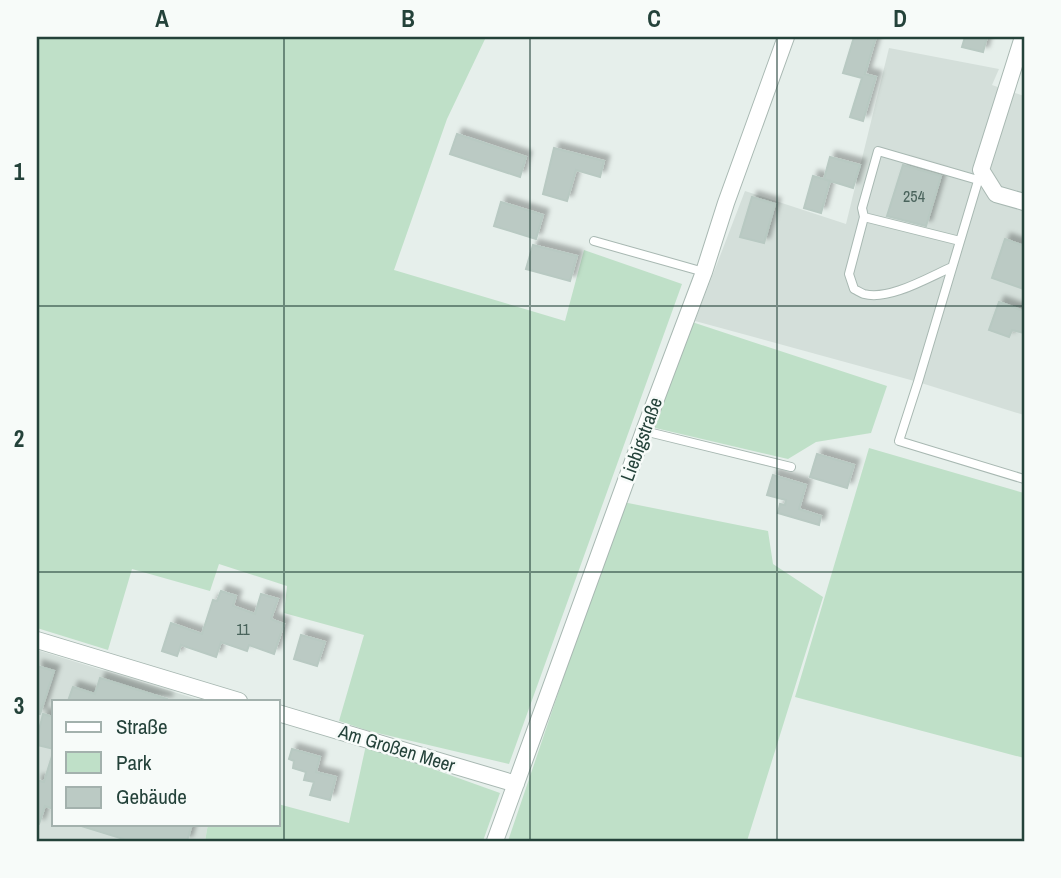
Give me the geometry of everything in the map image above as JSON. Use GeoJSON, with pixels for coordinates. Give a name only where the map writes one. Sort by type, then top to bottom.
{"type":"FeatureCollection","features":[{"type":"Feature","properties":{"kind":"street","name":"Liebigstraße"},"geometry":{"type":"LineString","coordinates":[[495,841],[704,272],[786,37]]}},
{"type":"Feature","properties":{"kind":"street"},"geometry":{"type":"LineString","coordinates":[[1023,37],[979,175],[996,194],[1024,202]]}},
{"type":"Feature","properties":{"kind":"street"},"geometry":{"type":"LineString","coordinates":[[37,640],[236,700]]}},
{"type":"Feature","properties":{"kind":"street","name":"Am Großen Meer"},"geometry":{"type":"LineString","coordinates":[[280,714],[516,784]]}},
{"type":"Feature","properties":{"kind":"lane"},"geometry":{"type":"LineString","coordinates":[[952,267],[902,290],[865,295],[854,289],[849,274],[864,217],[862,208],[878,151],[979,175],[960,241],[918,382],[899,441],[1024,479]]}},
{"type":"Feature","properties":{"kind":"lane"},"geometry":{"type":"LineString","coordinates":[[864,217],[960,241]]}},
{"type":"Feature","properties":{"kind":"lane"},"geometry":{"type":"LineString","coordinates":[[594,241],[704,272]]}},
{"type":"Feature","properties":{"kind":"lane"},"geometry":{"type":"LineString","coordinates":[[644,431],[791,467]]}},
{"type":"Feature","properties":{"kind":"shaded area"},"geometry":{"type":"Polygon","coordinates":[[[889,48],[999,69],[992,85],[1024,96],[1024,415],[918,382],[695,321],[745,191],[846,224],[889,48]]]}},
{"type":"Feature","properties":{"kind":"shaded area"},"geometry":{"type":"Polygon","coordinates":[[[37,650],[200,700],[52,700],[52,826],[208,826],[205,841],[37,841],[37,650]]]}},
{"type":"Feature","properties":{"kind":"green space"},"geometry":{"type":"Polygon","coordinates":[[[37,37],[486,37],[447,119],[394,270],[565,321],[584,250],[682,284],[509,764],[369,731],[339,721],[364,635],[284,613],[287,586],[219,564],[210,591],[132,569],[108,650],[37,628],[37,37]]]}},
{"type":"Feature","properties":{"kind":"green space"},"geometry":{"type":"Polygon","coordinates":[[[692,322],[887,386],[871,433],[816,442],[788,459],[651,427],[692,322]]]}},
{"type":"Feature","properties":{"kind":"green space"},"geometry":{"type":"Polygon","coordinates":[[[869,448],[1024,493],[1024,758],[795,697],[869,448]]]}},
{"type":"Feature","properties":{"kind":"green space"},"geometry":{"type":"Polygon","coordinates":[[[623,502],[768,531],[773,564],[823,597],[747,841],[508,841],[623,502]]]}},
{"type":"Feature","properties":{"kind":"green space"},"geometry":{"type":"Polygon","coordinates":[[[366,745],[500,793],[483,841],[205,841],[208,826],[280,826],[280,805],[349,823],[366,745]]]}},
{"type":"Feature","properties":{"kind":"building"},"geometry":{"type":"Polygon","coordinates":[[[854,37],[876,37],[865,74],[876,77],[863,121],[850,117],[862,78],[843,73],[854,37]]]}},
{"type":"Feature","properties":{"kind":"building"},"geometry":{"type":"Polygon","coordinates":[[[965,37],[987,37],[983,52],[962,47],[965,37]]]}},
{"type":"Feature","properties":{"kind":"building"},"geometry":{"type":"Polygon","coordinates":[[[457,134],[526,157],[520,177],[450,154],[457,134]]]}},
{"type":"Feature","properties":{"kind":"building"},"geometry":{"type":"Polygon","coordinates":[[[554,148],[604,161],[600,177],[576,170],[567,201],[543,194],[554,148]]]}},
{"type":"Feature","properties":{"kind":"building"},"geometry":{"type":"Polygon","coordinates":[[[830,157],[860,165],[853,188],[824,179],[830,157]]]}},
{"type":"Feature","properties":{"kind":"building"},"geometry":{"type":"Polygon","coordinates":[[[903,165],[941,176],[926,226],[887,216],[903,165]]]}},
{"type":"Feature","properties":{"kind":"building"},"geometry":{"type":"Polygon","coordinates":[[[813,176],[830,181],[821,213],[804,208],[813,176]]]}},
{"type":"Feature","properties":{"kind":"building"},"geometry":{"type":"Polygon","coordinates":[[[752,197],[775,204],[764,243],[740,237],[752,197]]]}},
{"type":"Feature","properties":{"kind":"building"},"geometry":{"type":"Polygon","coordinates":[[[501,202],[543,215],[536,239],[494,226],[501,202]]]}},
{"type":"Feature","properties":{"kind":"building"},"geometry":{"type":"Polygon","coordinates":[[[1005,239],[1024,246],[1024,289],[992,278],[1005,239]]]}},
{"type":"Feature","properties":{"kind":"building"},"geometry":{"type":"Polygon","coordinates":[[[533,245],[577,256],[570,281],[526,269],[533,245]]]}},
{"type":"Feature","properties":{"kind":"building"},"geometry":{"type":"Polygon","coordinates":[[[999,302],[1024,311],[1024,333],[1012,330],[1009,337],[989,330],[999,302]]]}},
{"type":"Feature","properties":{"kind":"building"},"geometry":{"type":"Polygon","coordinates":[[[817,454],[854,465],[847,488],[810,477],[817,454]]]}},
{"type":"Feature","properties":{"kind":"building"},"geometry":{"type":"Polygon","coordinates":[[[773,475],[806,485],[799,509],[821,516],[819,525],[778,513],[780,504],[785,505],[786,500],[767,495],[773,475]]]}},
{"type":"Feature","properties":{"kind":"building"},"geometry":{"type":"Polygon","coordinates":[[[221,591],[236,596],[233,606],[255,614],[261,594],[278,599],[271,619],[284,624],[274,654],[249,645],[247,651],[221,642],[216,657],[181,645],[177,656],[162,651],[171,623],[202,634],[213,600],[217,601],[221,591]]]}},
{"type":"Feature","properties":{"kind":"building"},"geometry":{"type":"Polygon","coordinates":[[[301,635],[325,642],[317,666],[294,659],[301,635]]]}},
{"type":"Feature","properties":{"kind":"building"},"geometry":{"type":"Polygon","coordinates":[[[37,666],[54,671],[40,714],[37,714],[37,666]]]}},
{"type":"Feature","properties":{"kind":"building"},"geometry":{"type":"Polygon","coordinates":[[[100,678],[167,700],[68,700],[73,687],[95,694],[100,678]]]}},
{"type":"Feature","properties":{"kind":"building"},"geometry":{"type":"Polygon","coordinates":[[[43,714],[52,716],[52,749],[37,745],[43,714]]]}},
{"type":"Feature","properties":{"kind":"building"},"geometry":{"type":"Polygon","coordinates":[[[292,749],[320,757],[316,772],[336,777],[330,800],[310,795],[314,782],[304,780],[306,772],[293,768],[294,761],[289,759],[292,749]]]}},
{"type":"Feature","properties":{"kind":"building"},"geometry":{"type":"Polygon","coordinates":[[[52,756],[52,808],[45,806],[37,824],[37,780],[44,782],[52,756]]]}},
{"type":"Feature","properties":{"kind":"building"},"geometry":{"type":"Polygon","coordinates":[[[81,826],[191,826],[187,841],[130,841],[81,826]]]}}]}
